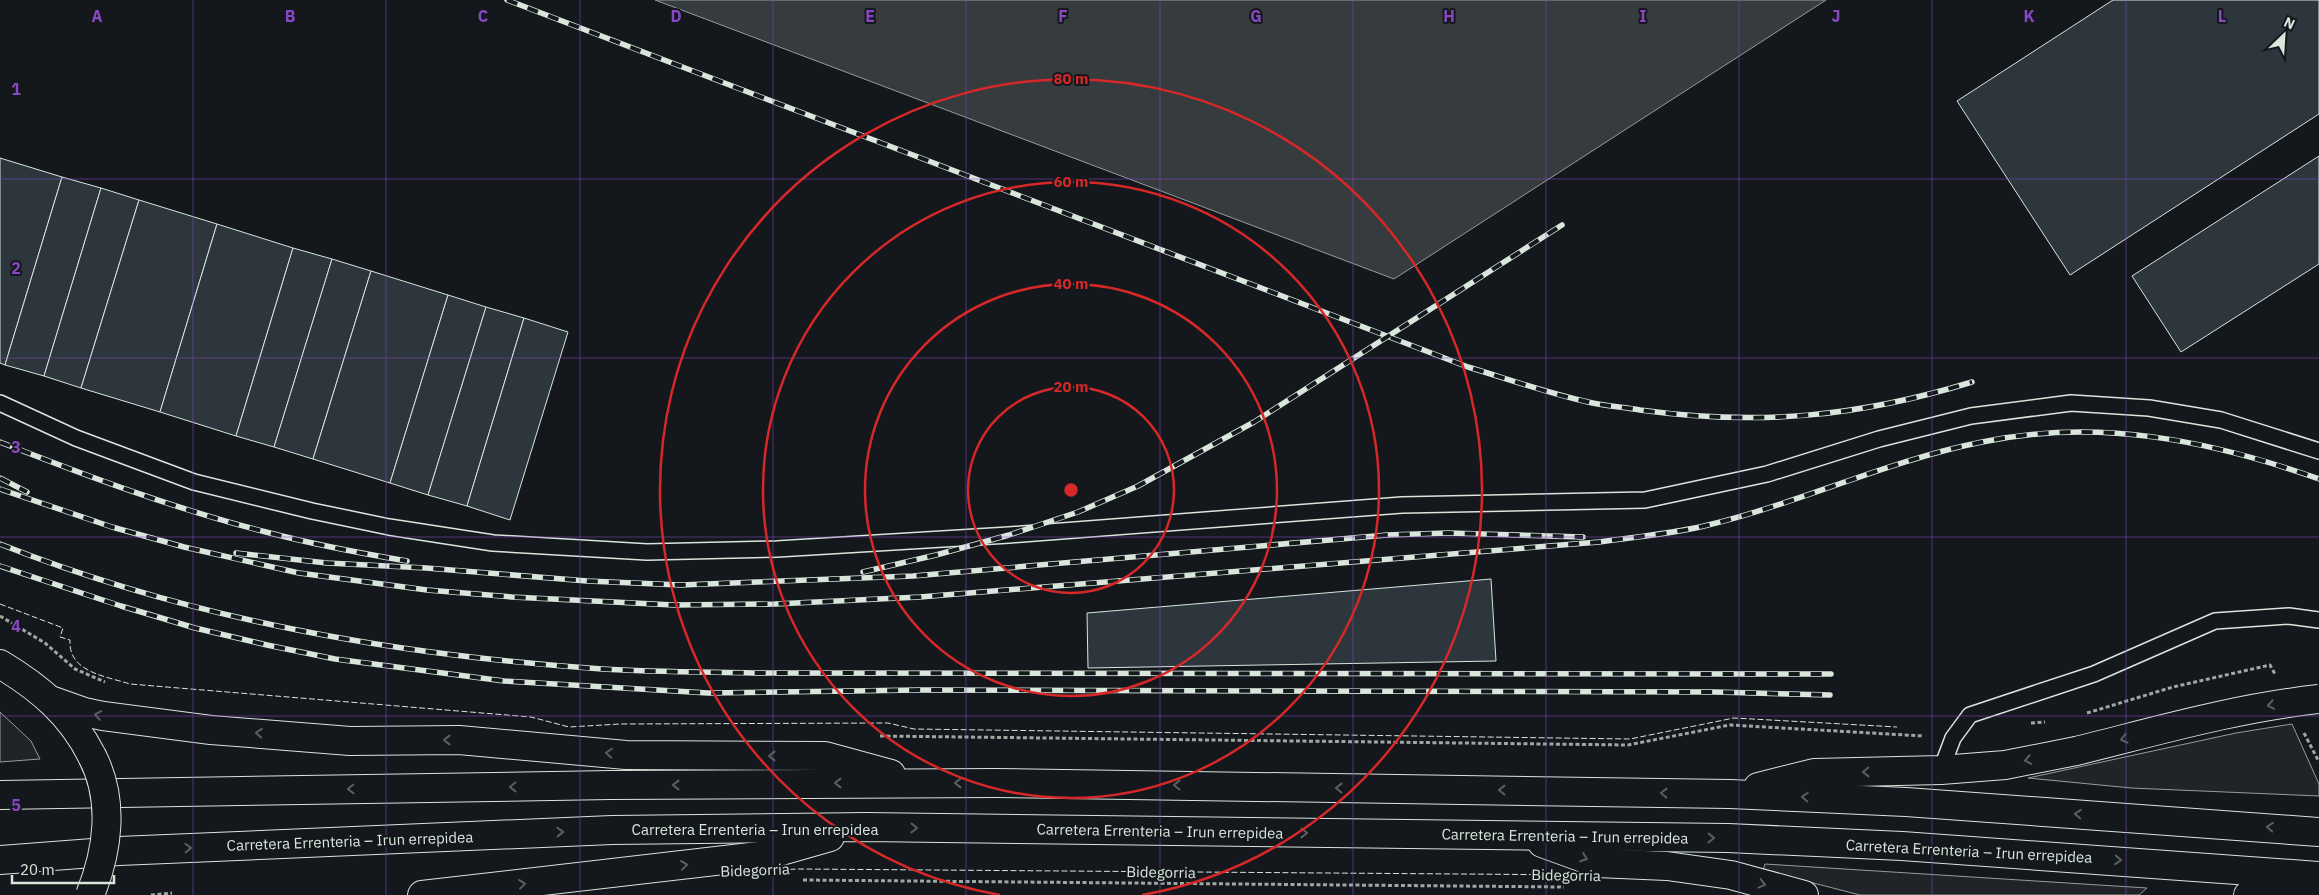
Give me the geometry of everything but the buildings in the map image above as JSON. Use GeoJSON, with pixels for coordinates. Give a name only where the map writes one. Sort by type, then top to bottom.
{"type":"FeatureCollection","features":[{"type":"Feature","properties":{"kind":"main road"},"geometry":{"type":"LineString","coordinates":[[0,664],[30,682],[53,701],[69,718],[92,756],[102,787],[107,815],[106,845],[90,895]]}},
{"type":"Feature","properties":{"kind":"main road"},"geometry":{"type":"LineString","coordinates":[[1730,794],[1814,773],[1941,770],[2005,765],[2076,751],[2225,713],[2278,703],[2319,699]]}},
{"type":"Feature","properties":{"kind":"main road"},"geometry":{"type":"LineString","coordinates":[[53,701],[84,712],[103,716],[211,730],[350,741],[459,740],[626,755],[825,756],[922,783]]}},
{"type":"Feature","properties":{"kind":"main road"},"geometry":{"type":"LineString","coordinates":[[0,796],[611,785],[922,783],[1730,794],[1926,804],[2319,832]]}},
{"type":"Feature","properties":{"kind":"main road"},"geometry":{"type":"LineString","coordinates":[[422,895],[767,855],[866,827]]}},
{"type":"Feature","properties":{"kind":"main road","name":"Carretera Errenteria – Irun errepidea"},"geometry":{"type":"LineString","coordinates":[[0,860],[119,851],[592,831],[866,827],[1728,838],[1902,846],[2319,876]]}},
{"type":"Feature","properties":{"kind":"main road"},"geometry":{"type":"LineString","coordinates":[[1522,836],[1597,863],[1667,866],[1731,875],[1804,895]]}},
{"type":"Feature","properties":{"kind":"main road"},"geometry":{"type":"LineString","coordinates":[[2248,895],[2319,884]]}},
{"type":"Feature","properties":{"kind":"lane"},"geometry":{"type":"LineString","coordinates":[[0,404],[76,438],[194,482],[312,511],[389,527],[492,543],[647,552],[777,549],[990,536],[1402,505],[1645,500],[1767,474],[1879,439],[1971,416],[2071,403],[2149,408],[2221,420],[2319,452]]}},
{"type":"Feature","properties":{"kind":"lane"},"geometry":{"type":"LineString","coordinates":[[1941,770],[1953,738],[1970,714],[2094,674],[2215,621],[2290,616],[2319,620]]}},
{"type":"Feature","properties":{"kind":"path"},"geometry":{"type":"LineString","coordinates":[[0,616],[45,642],[76,669],[107,683]]}},
{"type":"Feature","properties":{"kind":"path"},"geometry":{"type":"LineString","coordinates":[[880,736],[1628,745],[1730,725],[1953,738]]}},
{"type":"Feature","properties":{"kind":"path","name":"Bidegorria"},"geometry":{"type":"LineString","coordinates":[[799,880],[1565,886]]}},
{"type":"Feature","properties":{"kind":"path"},"geometry":{"type":"LineString","coordinates":[[151,895],[172,893]]}},
{"type":"Feature","properties":{"kind":"shaded area"},"geometry":{"type":"Polygon","coordinates":[[[655,0],[1826,0],[1394,279],[655,0]]]}},
{"type":"Feature","properties":{"kind":"shaded area"},"geometry":{"type":"Polygon","coordinates":[[[0,712],[31,741],[40,759],[0,762],[0,712]]]}},
{"type":"Feature","properties":{"kind":"shaded area"},"geometry":{"type":"Polygon","coordinates":[[[2292,724],[2319,784],[2319,796],[2131,788],[2028,778],[2236,733],[2292,724]]]}},
{"type":"Feature","properties":{"kind":"shaded area"},"geometry":{"type":"Polygon","coordinates":[[[1765,864],[2147,888],[2139,895],[1860,895],[1763,870],[1765,864]]]}},
{"type":"Feature","properties":{"kind":"railway"},"geometry":{"type":"LineString","coordinates":[[507,0],[1468,367],[1573,398],[1594,403],[1683,415],[1767,417],[1808,415],[1848,410],[1930,394],[1972,382]]}},
{"type":"Feature","properties":{"kind":"railway"},"geometry":{"type":"LineString","coordinates":[[863,572],[1009,535],[1078,512],[1138,486],[1254,422],[1562,225]]}},
{"type":"Feature","properties":{"kind":"railway"},"geometry":{"type":"LineString","coordinates":[[0,489],[112,527],[184,547],[299,573],[427,590],[512,597],[674,605],[775,604],[920,597],[1599,542],[1704,526],[1739,517],[1946,450],[2025,435],[2068,432],[2111,433],[2153,437],[2236,453],[2319,479]]}},
{"type":"Feature","properties":{"kind":"railway"},"geometry":{"type":"LineString","coordinates":[[0,442],[132,491],[232,523],[318,544],[407,561]]}},
{"type":"Feature","properties":{"kind":"railway"},"geometry":{"type":"LineString","coordinates":[[0,478],[27,492]]}},
{"type":"Feature","properties":{"kind":"railway"},"geometry":{"type":"LineString","coordinates":[[236,553],[327,563],[426,568],[587,581],[681,585],[913,576],[1387,535],[1448,533],[1583,537]]}},
{"type":"Feature","properties":{"kind":"railway"},"geometry":{"type":"LineString","coordinates":[[0,544],[73,571],[147,594],[296,630],[448,654],[602,669],[753,673],[1831,674]]}},
{"type":"Feature","properties":{"kind":"railway"},"geometry":{"type":"LineString","coordinates":[[0,566],[195,628],[267,645],[335,659],[504,681],[708,693],[920,690],[1715,692],[1830,695]]}},
{"type":"Feature","properties":{"kind":"fence"},"geometry":{"type":"LineString","coordinates":[[0,604],[63,628],[60,637],[70,640],[71,651],[75,659],[82,666],[100,675],[130,684],[531,717],[569,727],[620,724],[888,723],[914,729],[1630,739],[1734,718],[1897,727]]}},
{"type":"Feature","properties":{"kind":"fence"},"geometry":{"type":"LineString","coordinates":[[747,871],[799,869],[1592,875]]}}]}
